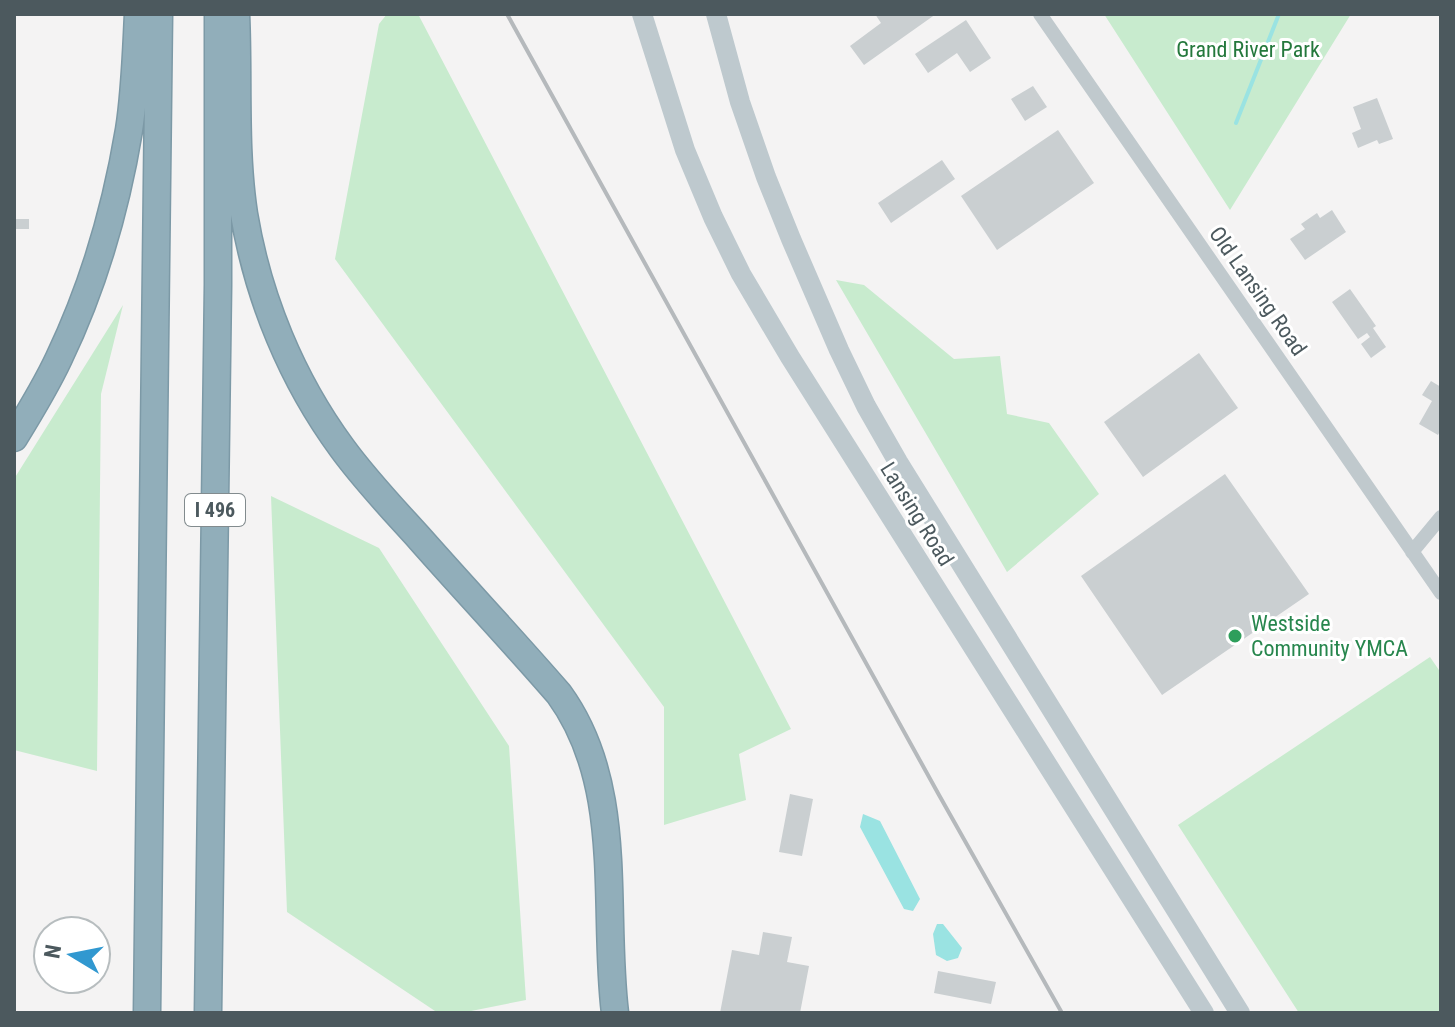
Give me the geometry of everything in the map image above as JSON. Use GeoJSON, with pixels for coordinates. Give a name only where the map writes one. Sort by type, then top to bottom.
{"type":"FeatureCollection","features":[{"type":"Feature","properties":{"kind":"highway"},"geometry":{"type":"LineString","coordinates":[[14,438],[65,347],[103,240],[129,130],[138,14]]}},
{"type":"Feature","properties":{"kind":"highway","name":"I 496"},"geometry":{"type":"LineString","coordinates":[[147,1004],[159,14]]}},
{"type":"Feature","properties":{"kind":"highway","name":"I 496"},"geometry":{"type":"LineString","coordinates":[[208,1009],[218,285],[218,14]]}},
{"type":"Feature","properties":{"kind":"highway"},"geometry":{"type":"LineString","coordinates":[[236,14],[241,190],[250,242],[270,315],[304,388],[342,448],[549,683],[575,718],[592,759],[602,799],[615,1013]]}},
{"type":"Feature","properties":{"kind":"main road","name":"Lansing Road"},"geometry":{"type":"LineString","coordinates":[[642,14],[685,150],[713,217],[756,300],[1204,1013]]}},
{"type":"Feature","properties":{"kind":"main road","name":"Lansing Road"},"geometry":{"type":"LineString","coordinates":[[716,14],[740,102],[766,177],[866,406],[914,489],[1240,1013]]}},
{"type":"Feature","properties":{"kind":"street","name":"Old Lansing Road"},"geometry":{"type":"LineString","coordinates":[[1040,14],[1441,593]]}},
{"type":"Feature","properties":{"kind":"street"},"geometry":{"type":"LineString","coordinates":[[1412,552],[1441,517]]}},
{"type":"Feature","properties":{"kind":"green space"},"geometry":{"type":"Polygon","coordinates":[[[387,14],[418,14],[791,729],[739,754],[746,800],[664,825],[664,707],[335,259],[379,24],[387,14]]]}},
{"type":"Feature","properties":{"kind":"green space","name":"Grand River Park"},"geometry":{"type":"Polygon","coordinates":[[[1104,14],[1351,14],[1230,210],[1104,14]]]}},
{"type":"Feature","properties":{"kind":"green space"},"geometry":{"type":"Polygon","coordinates":[[[836,280],[864,285],[954,359],[1000,356],[1007,414],[1049,423],[1099,494],[1007,572],[836,280]]]}},
{"type":"Feature","properties":{"kind":"green space"},"geometry":{"type":"Polygon","coordinates":[[[123,305],[101,394],[97,771],[14,750],[14,479],[123,305]]]}},
{"type":"Feature","properties":{"kind":"green space"},"geometry":{"type":"Polygon","coordinates":[[[271,496],[379,548],[509,746],[526,1000],[461,1013],[438,1013],[287,912],[271,496]]]}},
{"type":"Feature","properties":{"kind":"green space"},"geometry":{"type":"Polygon","coordinates":[[[1430,657],[1441,673],[1441,1013],[1299,1013],[1178,825],[1430,657]]]}},
{"type":"Feature","properties":{"kind":"water"},"geometry":{"type":"Polygon","coordinates":[[[863,814],[880,821],[920,899],[913,911],[904,909],[860,827],[863,814]]]}},
{"type":"Feature","properties":{"kind":"water"},"geometry":{"type":"Polygon","coordinates":[[[937,924],[943,924],[962,948],[958,958],[947,961],[936,955],[933,934],[937,924]]]}},
{"type":"Feature","properties":{"kind":"building"},"geometry":{"type":"Polygon","coordinates":[[[875,14],[936,14],[864,65],[850,46],[881,23],[875,14]]]}},
{"type":"Feature","properties":{"kind":"building"},"geometry":{"type":"Polygon","coordinates":[[[966,20],[991,58],[970,72],[957,53],[928,73],[915,54],[966,20]]]}},
{"type":"Feature","properties":{"kind":"building"},"geometry":{"type":"Polygon","coordinates":[[[1033,86],[1047,107],[1025,121],[1011,99],[1033,86]]]}},
{"type":"Feature","properties":{"kind":"building"},"geometry":{"type":"Polygon","coordinates":[[[1377,98],[1393,139],[1379,144],[1377,140],[1358,148],[1352,133],[1361,129],[1353,107],[1377,98]]]}},
{"type":"Feature","properties":{"kind":"building"},"geometry":{"type":"Polygon","coordinates":[[[1058,130],[1094,183],[997,250],[961,196],[1058,130]]]}},
{"type":"Feature","properties":{"kind":"building"},"geometry":{"type":"Polygon","coordinates":[[[942,160],[955,179],[891,223],[878,203],[942,160]]]}},
{"type":"Feature","properties":{"kind":"building"},"geometry":{"type":"Polygon","coordinates":[[[1332,210],[1346,232],[1305,260],[1290,239],[1305,229],[1301,224],[1317,213],[1320,218],[1332,210]]]}},
{"type":"Feature","properties":{"kind":"building"},"geometry":{"type":"Polygon","coordinates":[[[14,219],[29,219],[29,229],[14,229],[14,219]]]}},
{"type":"Feature","properties":{"kind":"building"},"geometry":{"type":"Polygon","coordinates":[[[1350,289],[1376,326],[1373,328],[1386,347],[1371,358],[1361,344],[1370,337],[1367,333],[1358,339],[1332,302],[1350,289]]]}},
{"type":"Feature","properties":{"kind":"building"},"geometry":{"type":"Polygon","coordinates":[[[1199,353],[1238,408],[1143,477],[1104,422],[1199,353]]]}},
{"type":"Feature","properties":{"kind":"building"},"geometry":{"type":"Polygon","coordinates":[[[1431,381],[1441,387],[1441,429],[1438,435],[1419,424],[1432,401],[1422,395],[1431,381]]]}},
{"type":"Feature","properties":{"kind":"building"},"geometry":{"type":"Polygon","coordinates":[[[1225,474],[1309,594],[1162,695],[1081,576],[1225,474]]]}},
{"type":"Feature","properties":{"kind":"building"},"geometry":{"type":"Polygon","coordinates":[[[790,794],[813,799],[802,856],[779,852],[790,794]]]}},
{"type":"Feature","properties":{"kind":"building"},"geometry":{"type":"Polygon","coordinates":[[[763,932],[792,937],[787,962],[809,966],[800,1013],[720,1013],[732,950],[759,955],[763,932]]]}},
{"type":"Feature","properties":{"kind":"building"},"geometry":{"type":"Polygon","coordinates":[[[938,971],[996,982],[991,1004],[934,993],[938,971]]]}},
{"type":"Feature","properties":{"kind":"waterway"},"geometry":{"type":"LineString","coordinates":[[1236,123],[1279,14]]}},
{"type":"Feature","properties":{"kind":"railway"},"geometry":{"type":"LineString","coordinates":[[507,14],[1062,1013]]}},
{"type":"Feature","properties":{"kind":"place","name":"Westside Community YMCA"},"geometry":{"type":"Point","coordinates":[1235,636]}}]}
